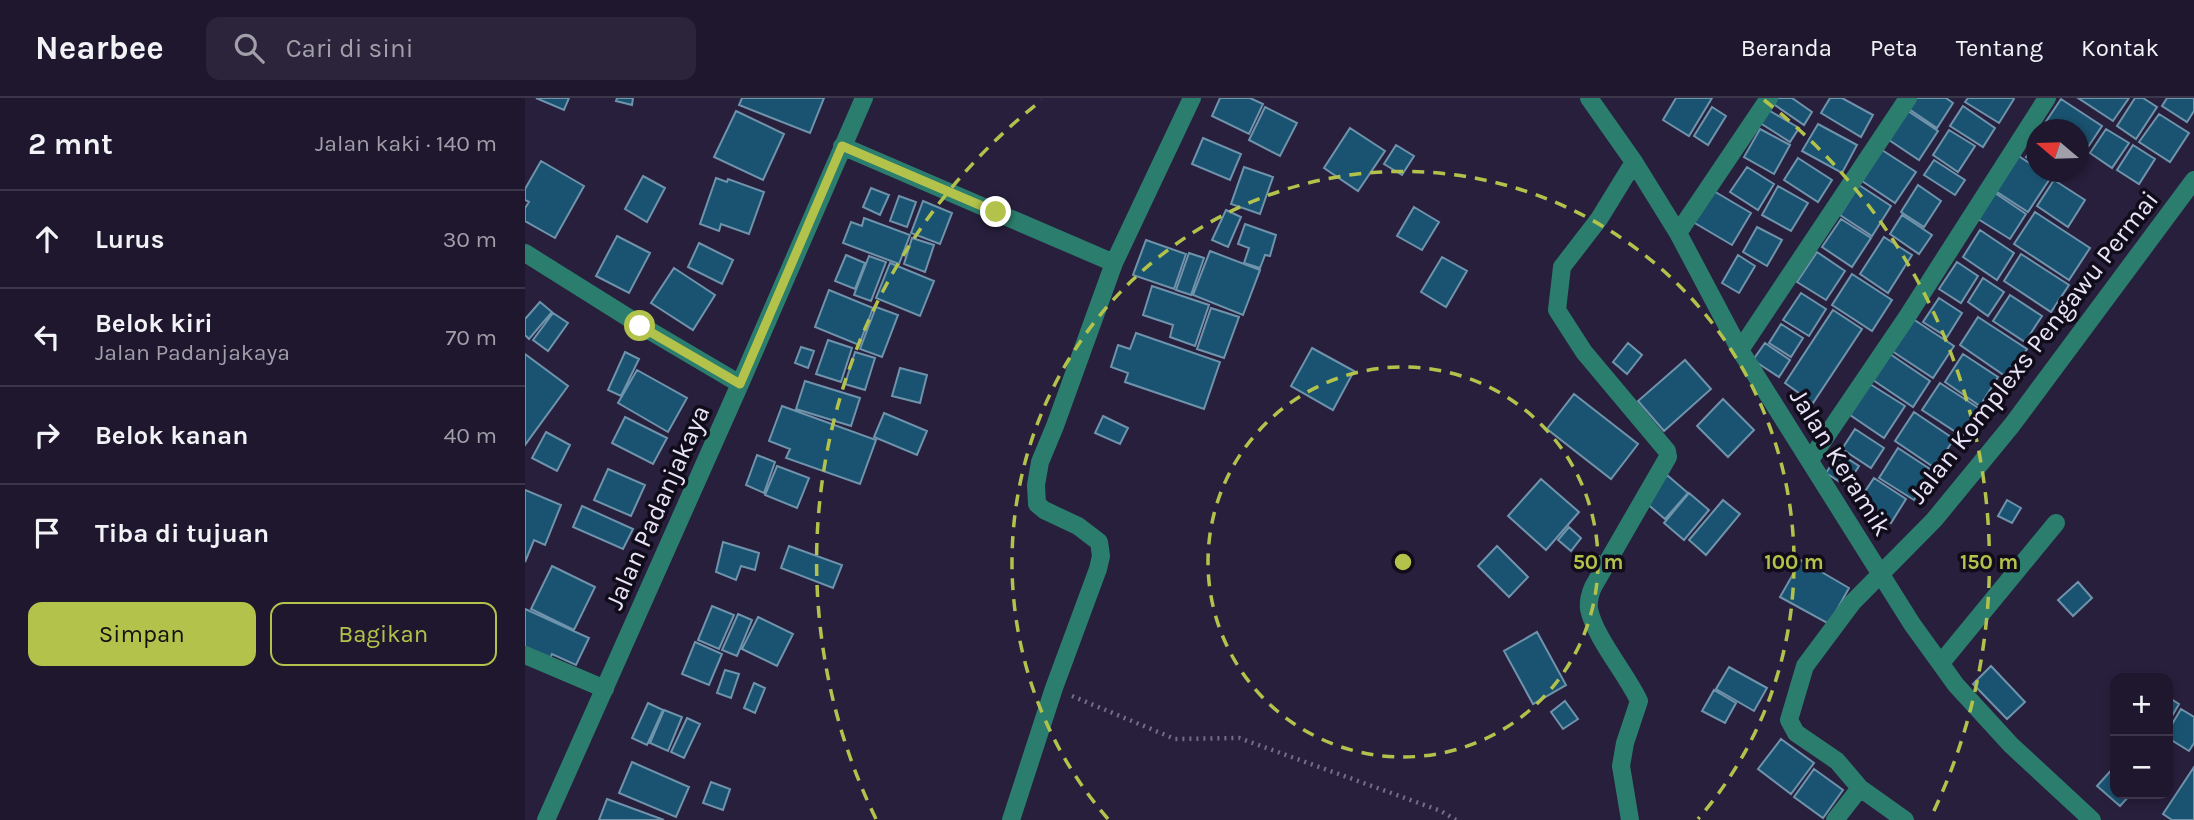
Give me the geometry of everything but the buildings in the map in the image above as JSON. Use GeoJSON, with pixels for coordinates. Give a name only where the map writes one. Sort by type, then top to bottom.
{"type":"FeatureCollection","features":[{"type":"Feature","properties":{"kind":"street","name":"Jalan Padanjakaya"},"geometry":{"type":"LineString","coordinates":[[546,820],[864,98]]}},
{"type":"Feature","properties":{"kind":"street"},"geometry":{"type":"LineString","coordinates":[[1011,820],[1053,688],[1101,556],[1099,542],[1078,526],[1041,508],[1035,494],[1040,462],[1114,263],[1192,98]]}},
{"type":"Feature","properties":{"kind":"street","name":"Jalan Keramik"},"geometry":{"type":"LineString","coordinates":[[1589,98],[1634,162],[1678,233],[1740,350],[1912,624],[1956,685],[2011,745],[2092,820]]}},
{"type":"Feature","properties":{"kind":"street"},"geometry":{"type":"LineString","coordinates":[[1678,233],[1769,98]]}},
{"type":"Feature","properties":{"kind":"street"},"geometry":{"type":"LineString","coordinates":[[1740,350],[1908,98]]}},
{"type":"Feature","properties":{"kind":"street"},"geometry":{"type":"LineString","coordinates":[[1809,460],[1907,317],[2047,98]]}},
{"type":"Feature","properties":{"kind":"street"},"geometry":{"type":"LineString","coordinates":[[842,146],[1114,263]]}},
{"type":"Feature","properties":{"kind":"street"},"geometry":{"type":"LineString","coordinates":[[1630,820],[1621,766],[1625,743],[1639,701],[1597,629],[1589,609],[1589,598],[1668,457],[1667,451],[1584,352],[1557,310],[1562,267],[1599,219],[1634,162]]}},
{"type":"Feature","properties":{"kind":"street","name":"Jalan Komplexs Pengawu Permai"},"geometry":{"type":"LineString","coordinates":[[1860,788],[1837,761],[1796,733],[1789,720],[1805,666],[1852,603],[1934,520],[2012,425],[2194,180]]}},
{"type":"Feature","properties":{"kind":"street"},"geometry":{"type":"LineString","coordinates":[[525,253],[640,326],[740,384]]}},
{"type":"Feature","properties":{"kind":"street"},"geometry":{"type":"LineString","coordinates":[[1941,663],[2056,523]]}},
{"type":"Feature","properties":{"kind":"street"},"geometry":{"type":"LineString","coordinates":[[525,655],[604,689]]}},
{"type":"Feature","properties":{"kind":"street"},"geometry":{"type":"LineString","coordinates":[[1835,820],[1860,788],[1905,820]]}},
{"type":"Feature","properties":{"kind":"path"},"geometry":{"type":"LineString","coordinates":[[1053,688],[1175,739],[1227,736],[1239,738],[1441,811],[1456,820]]}},
{"type":"Feature","properties":{"kind":"route"},"geometry":{"type":"LineString","coordinates":[[640,326],[740,384],[842,146],[996,212]]}}]}
